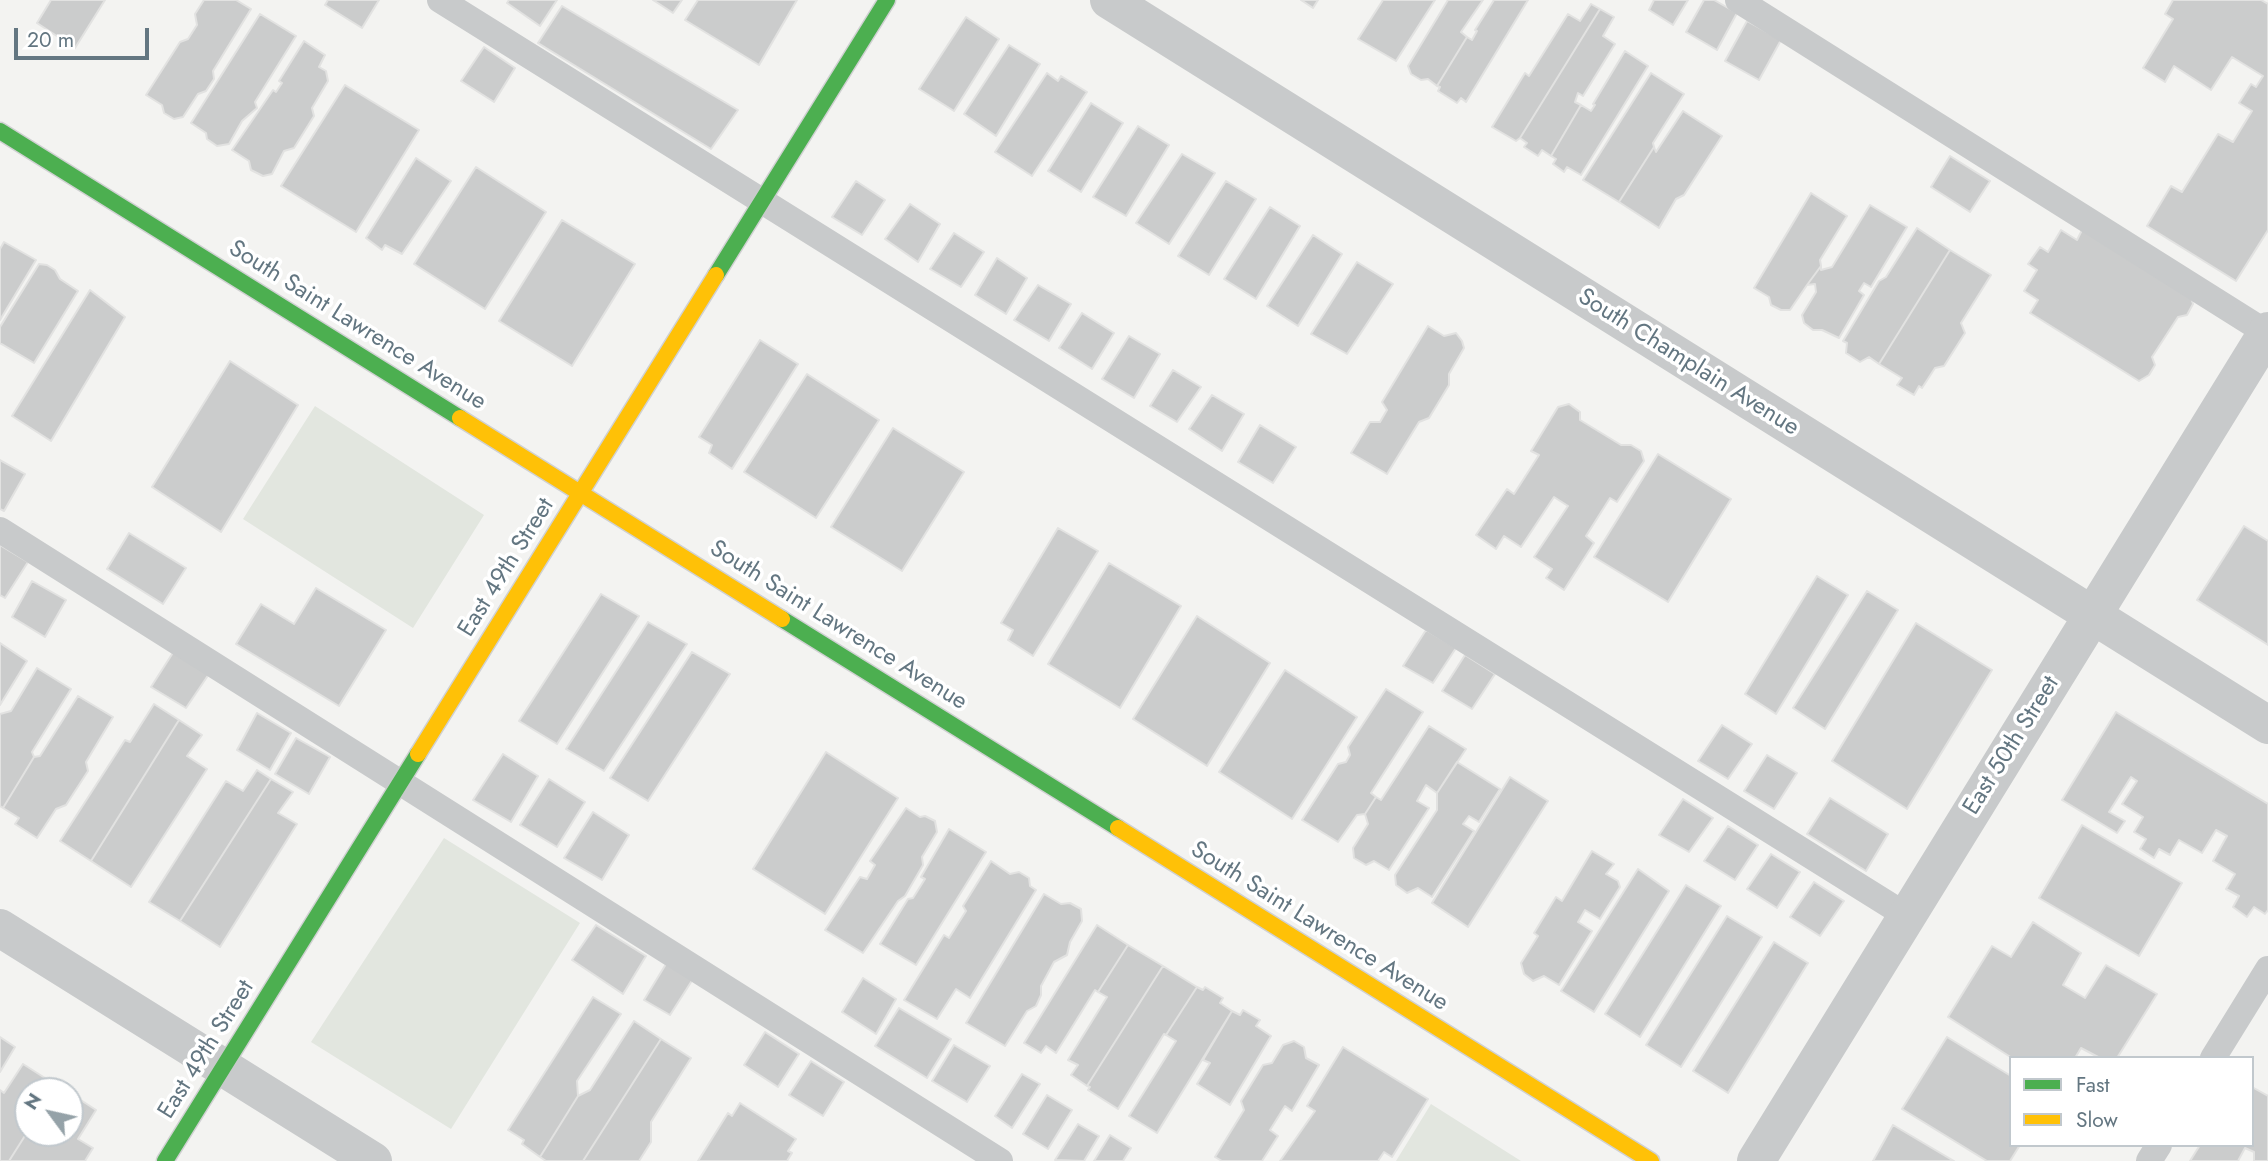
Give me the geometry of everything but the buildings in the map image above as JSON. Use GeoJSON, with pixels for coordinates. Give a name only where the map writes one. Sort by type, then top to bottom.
{"type":"FeatureCollection","features":[{"type":"Feature","properties":{"kind":"street","name":"East 49th Street"},"geometry":{"type":"LineString","coordinates":[[165,1161],[887,0]]}},
{"type":"Feature","properties":{"kind":"street","name":"South Champlain Avenue"},"geometry":{"type":"LineString","coordinates":[[1109,0],[2268,725]]}},
{"type":"Feature","properties":{"kind":"street","name":"South Saint Lawrence Avenue"},"geometry":{"type":"LineString","coordinates":[[0,131],[1651,1161]]}},
{"type":"Feature","properties":{"kind":"street","name":"East 50th Street"},"geometry":{"type":"LineString","coordinates":[[1756,1161],[2267,332]]}},
{"type":"Feature","properties":{"kind":"street"},"geometry":{"type":"LineString","coordinates":[[0,928],[373,1161]]}},
{"type":"Feature","properties":{"kind":"lane"},"geometry":{"type":"LineString","coordinates":[[440,0],[1907,916]]}},
{"type":"Feature","properties":{"kind":"lane"},"geometry":{"type":"LineString","coordinates":[[1738,0],[2267,332]]}},
{"type":"Feature","properties":{"kind":"lane"},"geometry":{"type":"LineString","coordinates":[[0,530],[1000,1161]]}},
{"type":"Feature","properties":{"kind":"lane"},"geometry":{"type":"LineString","coordinates":[[2214,1056],[2268,969]]}},
{"type":"Feature","properties":{"kind":"shaded area"},"geometry":{"type":"Polygon","coordinates":[[[315,406],[484,515],[413,628],[243,519],[315,406]]]}},
{"type":"Feature","properties":{"kind":"shaded area"},"geometry":{"type":"Polygon","coordinates":[[[444,838],[580,923],[451,1129],[311,1042],[444,838]]]}},
{"type":"Feature","properties":{"kind":"shaded area"},"geometry":{"type":"Polygon","coordinates":[[[1431,1104],[1521,1161],[1396,1161],[1431,1104]]]}},
{"type":"Feature","properties":{"kind":"traffic: fast"},"geometry":{"type":"LineString","coordinates":[[716,275],[887,0]]}},
{"type":"Feature","properties":{"kind":"traffic: fast"},"geometry":{"type":"LineString","coordinates":[[0,131],[460,418]]}},
{"type":"Feature","properties":{"kind":"traffic: fast"},"geometry":{"type":"LineString","coordinates":[[782,619],[1118,828]]}},
{"type":"Feature","properties":{"kind":"traffic: fast"},"geometry":{"type":"LineString","coordinates":[[165,1161],[418,754]]}},
{"type":"Feature","properties":{"kind":"traffic: slow"},"geometry":{"type":"LineString","coordinates":[[418,754],[716,275]]}},
{"type":"Feature","properties":{"kind":"traffic: slow"},"geometry":{"type":"LineString","coordinates":[[460,418],[782,619]]}},
{"type":"Feature","properties":{"kind":"traffic: slow"},"geometry":{"type":"LineString","coordinates":[[1118,828],[1651,1161]]}}]}
